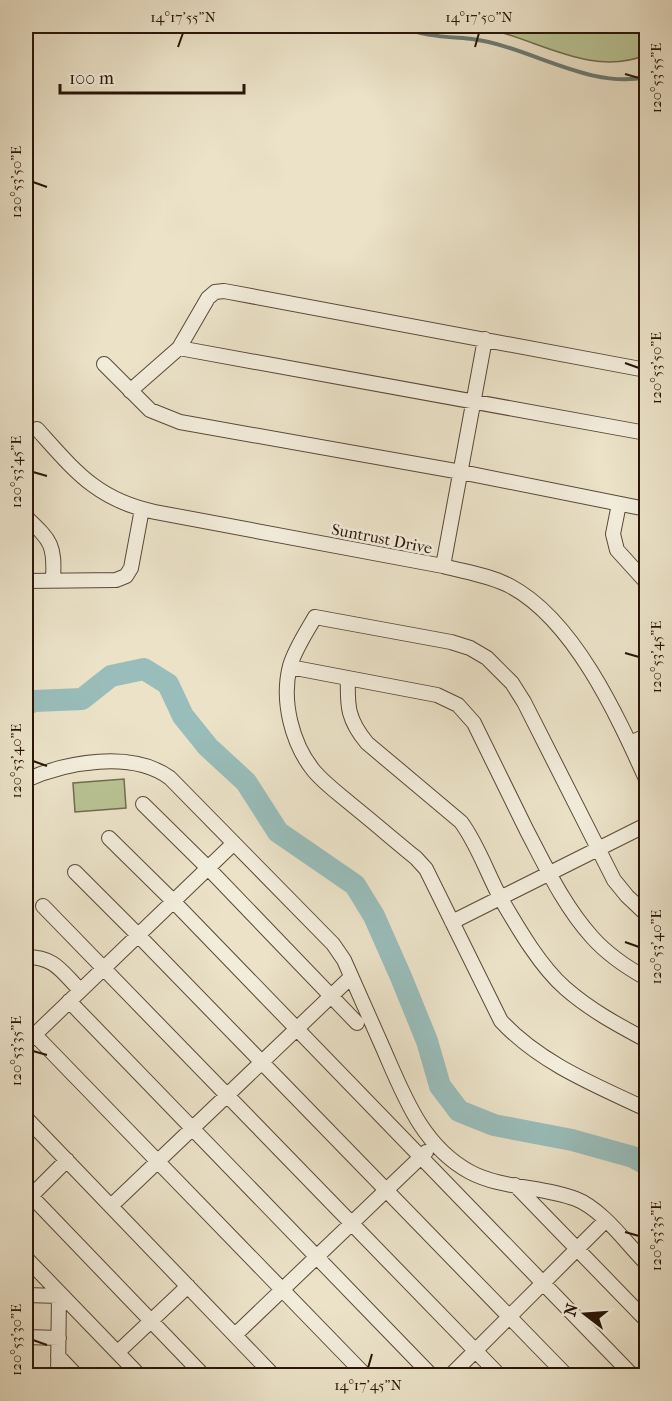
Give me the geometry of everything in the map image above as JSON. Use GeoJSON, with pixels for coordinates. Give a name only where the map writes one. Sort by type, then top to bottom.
{"type":"FeatureCollection","features":[{"type":"Feature","properties":{"kind":"street"},"geometry":{"type":"LineString","coordinates":[[130,391],[179,348],[208,298],[215,292],[224,291],[646,370]]}},
{"type":"Feature","properties":{"kind":"street"},"geometry":{"type":"LineString","coordinates":[[443,566],[485,339]]}},
{"type":"Feature","properties":{"kind":"street"},"geometry":{"type":"LineString","coordinates":[[179,348],[646,433]]}},
{"type":"Feature","properties":{"kind":"street"},"geometry":{"type":"LineString","coordinates":[[104,364],[150,410],[180,422],[461,472],[646,509]]}},
{"type":"Feature","properties":{"kind":"street","name":"Suntrust Drive"},"geometry":{"type":"LineString","coordinates":[[37,429],[71,467],[88,482],[106,495],[142,509],[443,566],[508,585],[527,596],[550,616],[586,663],[630,743],[646,779]]}},
{"type":"Feature","properties":{"kind":"street"},"geometry":{"type":"LineString","coordinates":[[619,504],[613,534],[617,550],[646,582]]}},
{"type":"Feature","properties":{"kind":"street"},"geometry":{"type":"LineString","coordinates":[[26,581],[116,580],[126,576],[131,568],[142,509]]}},
{"type":"Feature","properties":{"kind":"street"},"geometry":{"type":"LineString","coordinates":[[26,517],[42,532],[54,554],[53,580]]}},
{"type":"Feature","properties":{"kind":"street"},"geometry":{"type":"LineString","coordinates":[[646,914],[627,896],[614,879],[518,693],[502,671],[487,658],[470,648],[451,642],[315,617],[290,667],[288,686],[294,735],[303,755],[326,783],[421,864],[434,884],[501,1021],[514,1034],[579,1078],[646,1109]]}},
{"type":"Feature","properties":{"kind":"street"},"geometry":{"type":"LineString","coordinates":[[290,667],[437,695],[450,700],[466,712],[474,723],[549,873],[576,917],[592,937],[622,964],[646,978]]}},
{"type":"Feature","properties":{"kind":"street"},"geometry":{"type":"LineString","coordinates":[[348,678],[347,706],[357,732],[461,822],[470,834],[501,898],[541,960],[564,988],[608,1019],[646,1040]]}},
{"type":"Feature","properties":{"kind":"street"},"geometry":{"type":"LineString","coordinates":[[630,743],[646,736]]}},
{"type":"Feature","properties":{"kind":"street"},"geometry":{"type":"LineString","coordinates":[[26,780],[45,771],[112,761],[132,762],[151,767],[170,778],[333,944],[344,960],[407,1103],[434,1145],[455,1163],[472,1173],[515,1185],[558,1193],[590,1206],[646,1263]]}},
{"type":"Feature","properties":{"kind":"street"},"geometry":{"type":"LineString","coordinates":[[143,804],[357,1023]]}},
{"type":"Feature","properties":{"kind":"street"},"geometry":{"type":"LineString","coordinates":[[452,922],[646,825]]}},
{"type":"Feature","properties":{"kind":"street"},"geometry":{"type":"LineString","coordinates":[[109,838],[173,901],[633,1376]]}},
{"type":"Feature","properties":{"kind":"street"},"geometry":{"type":"LineString","coordinates":[[234,843],[30,1039],[158,1162],[366,1376]]}},
{"type":"Feature","properties":{"kind":"street"},"geometry":{"type":"LineString","coordinates":[[75,872],[567,1376]]}},
{"type":"Feature","properties":{"kind":"street"},"geometry":{"type":"LineString","coordinates":[[43,906],[500,1376]]}},
{"type":"Feature","properties":{"kind":"street"},"geometry":{"type":"LineString","coordinates":[[26,957],[39,957],[50,961],[80,990]]}},
{"type":"Feature","properties":{"kind":"street"},"geometry":{"type":"LineString","coordinates":[[111,1206],[351,977]]}},
{"type":"Feature","properties":{"kind":"street"},"geometry":{"type":"LineString","coordinates":[[69,1001],[432,1376]]}},
{"type":"Feature","properties":{"kind":"street"},"geometry":{"type":"LineString","coordinates":[[26,1118],[274,1376]]}},
{"type":"Feature","properties":{"kind":"street"},"geometry":{"type":"LineString","coordinates":[[235,1335],[434,1145]]}},
{"type":"Feature","properties":{"kind":"street"},"geometry":{"type":"LineString","coordinates":[[67,1161],[28,1199],[151,1320],[204,1376]]}},
{"type":"Feature","properties":{"kind":"street"},"geometry":{"type":"LineString","coordinates":[[515,1185],[646,1320]]}},
{"type":"Feature","properties":{"kind":"street"},"geometry":{"type":"LineString","coordinates":[[450,1376],[605,1221]]}},
{"type":"Feature","properties":{"kind":"street"},"geometry":{"type":"LineString","coordinates":[[26,1258],[140,1376]]}},
{"type":"Feature","properties":{"kind":"street"},"geometry":{"type":"LineString","coordinates":[[118,1352],[188,1286]]}},
{"type":"Feature","properties":{"kind":"street"},"geometry":{"type":"LineString","coordinates":[[26,1295],[59,1294]]}},
{"type":"Feature","properties":{"kind":"street"},"geometry":{"type":"LineString","coordinates":[[58,1376],[59,1294]]}},
{"type":"Feature","properties":{"kind":"street"},"geometry":{"type":"LineString","coordinates":[[26,1337],[58,1338]]}},
{"type":"Feature","properties":{"kind":"street"},"geometry":{"type":"LineString","coordinates":[[58,1356],[77,1376]]}},
{"type":"Feature","properties":{"kind":"green space"},"geometry":{"type":"Polygon","coordinates":[[[471,26],[646,26],[646,55],[610,62],[592,61],[503,33],[471,26]]]}},
{"type":"Feature","properties":{"kind":"green space"},"geometry":{"type":"Polygon","coordinates":[[[124,779],[126,808],[75,812],[73,783],[124,779]]]}},
{"type":"Feature","properties":{"kind":"waterway"},"geometry":{"type":"LineString","coordinates":[[405,26],[427,34],[493,43],[559,66],[603,78],[646,77]]}},
{"type":"Feature","properties":{"kind":"waterway"},"geometry":{"type":"LineString","coordinates":[[26,705],[34,701],[82,699],[111,676],[144,669],[168,684],[183,716],[208,747],[246,782],[278,832],[355,885],[374,916],[401,977],[427,1041],[440,1086],[459,1111],[494,1125],[572,1140],[633,1157],[646,1164]]}}]}
